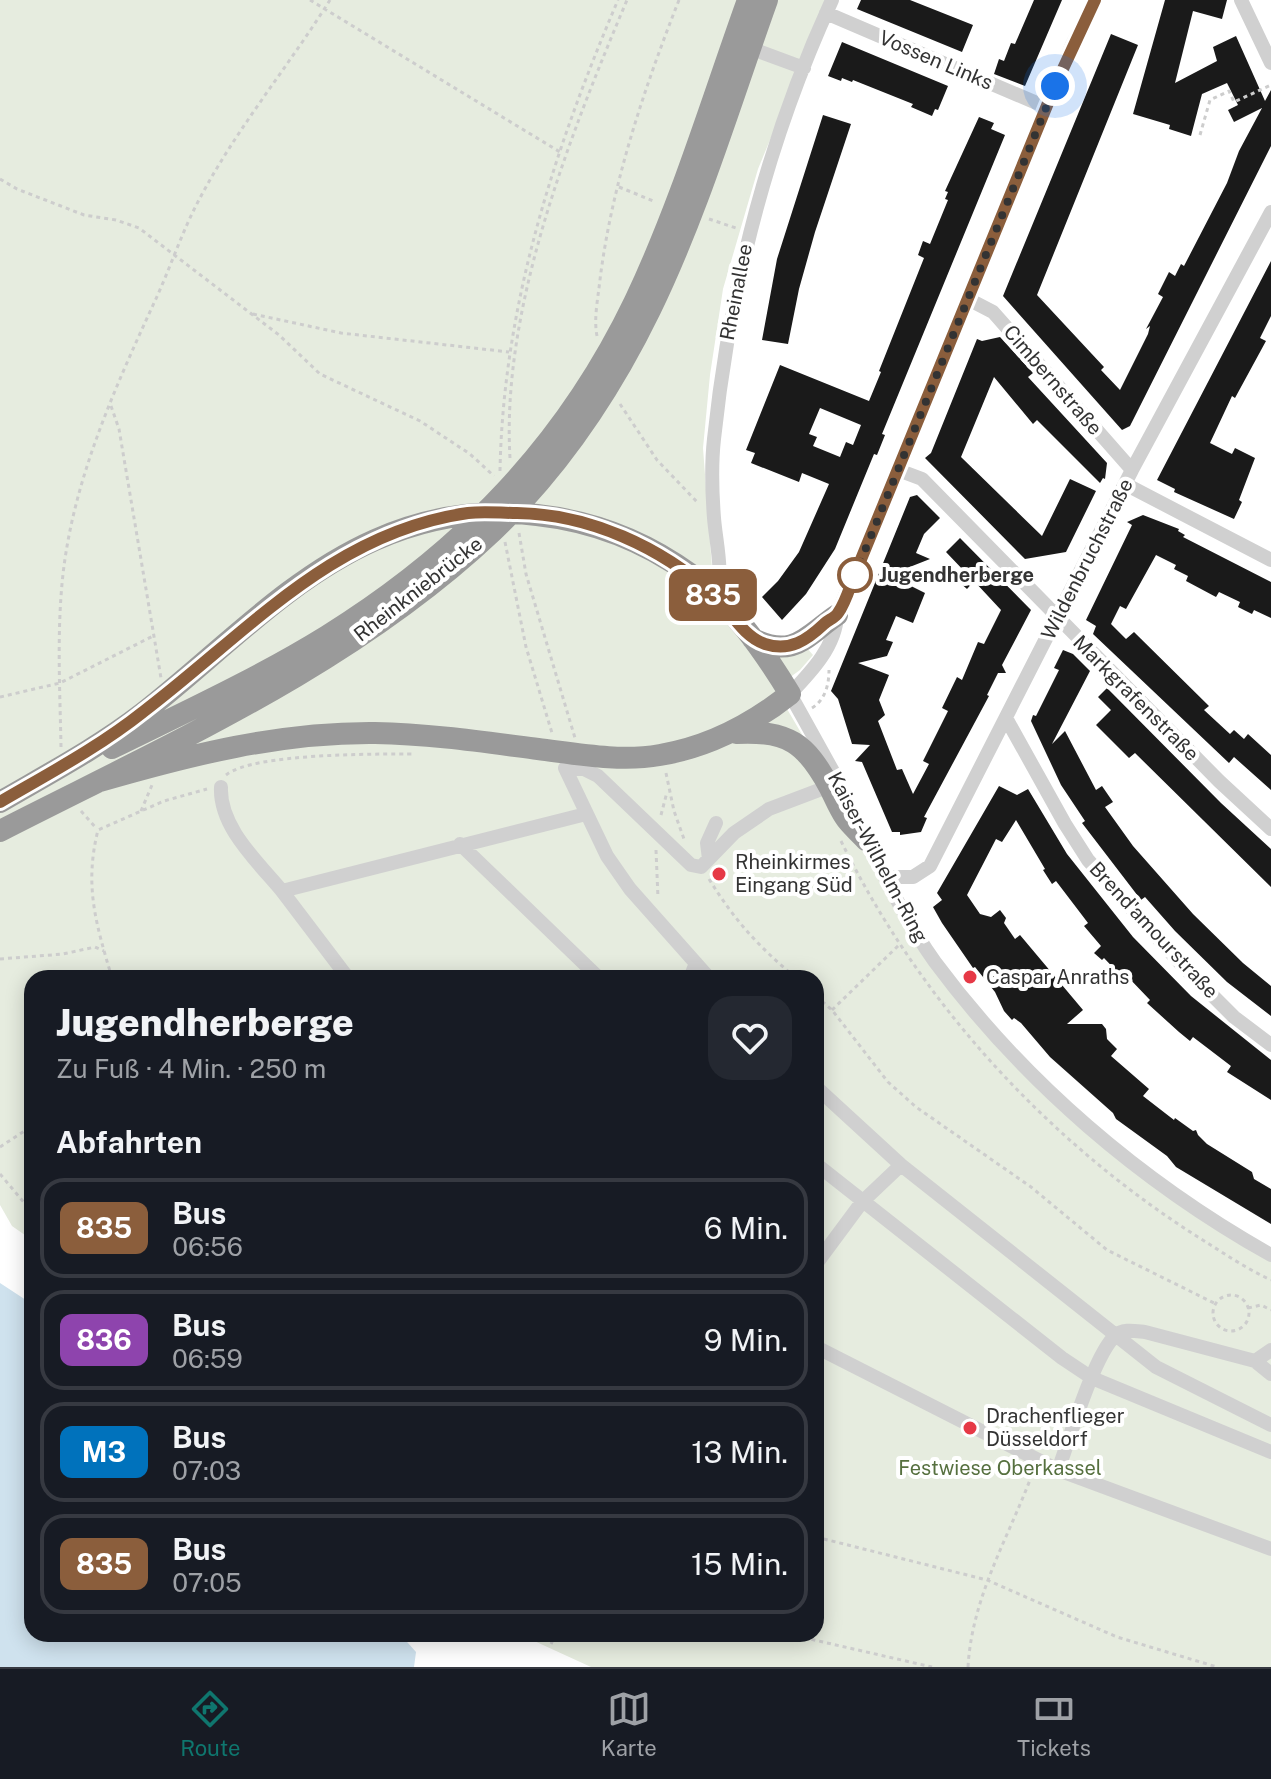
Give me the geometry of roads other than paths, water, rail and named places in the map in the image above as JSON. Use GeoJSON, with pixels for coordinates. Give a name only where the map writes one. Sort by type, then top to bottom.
{"type":"FeatureCollection","features":[{"type":"Feature","properties":{"kind":"highway"},"geometry":{"type":"LineString","coordinates":[[698,168],[748,0]]}},
{"type":"Feature","properties":{"kind":"highway"},"geometry":{"type":"LineString","coordinates":[[698,168],[750,48],[767,0]]}},
{"type":"Feature","properties":{"kind":"highway","name":"Rheinkniebrücke"},"geometry":{"type":"LineString","coordinates":[[6,828],[256,698],[333,653],[392,614],[448,571],[495,529],[555,461],[618,370],[650,310],[698,168]]}},
{"type":"Feature","properties":{"kind":"highway","name":"Rheinkniebrücke"},"geometry":{"type":"LineString","coordinates":[[0,803],[246,682],[326,636],[436,559],[482,517],[523,472],[563,421],[602,363],[698,168]]}},
{"type":"Feature","properties":{"kind":"highway"},"geometry":{"type":"LineString","coordinates":[[0,803],[140,715],[317,571],[374,540],[424,522],[471,513],[523,513],[570,519],[609,531],[650,549],[691,575],[716,597],[753,639],[790,694],[731,734],[662,760],[599,757],[443,737],[373,733],[316,735],[261,741],[188,755],[100,781]]}},
{"type":"Feature","properties":{"kind":"highway"},"geometry":{"type":"LineString","coordinates":[[753,639],[771,646],[793,646],[815,634],[837,615]]}},
{"type":"Feature","properties":{"kind":"highway"},"geometry":{"type":"LineString","coordinates":[[731,734],[771,733],[791,740],[810,755],[834,784],[845,817],[866,840]]}},
{"type":"Feature","properties":{"kind":"street"},"geometry":{"type":"LineString","coordinates":[[790,694],[821,657],[836,631],[837,615],[1072,45],[1095,0]]}},
{"type":"Feature","properties":{"kind":"street"},"geometry":{"type":"LineString","coordinates":[[1241,0],[1271,63]]}},
{"type":"Feature","properties":{"kind":"street","name":"Vossen Links"},"geometry":{"type":"LineString","coordinates":[[829,7],[1046,107]]}},
{"type":"Feature","properties":{"kind":"street","name":"Rheinallee"},"geometry":{"type":"LineString","coordinates":[[716,597],[720,585],[712,480],[720,377],[735,291],[766,173],[829,7]]}},
{"type":"Feature","properties":{"kind":"street"},"geometry":{"type":"LineString","coordinates":[[750,48],[804,68]]}},
{"type":"Feature","properties":{"kind":"street","name":"Wildenbruchstraße"},"geometry":{"type":"LineString","coordinates":[[886,877],[913,877],[930,866],[1129,477],[1271,212]]}},
{"type":"Feature","properties":{"kind":"street","name":"Cimbernstraße"},"geometry":{"type":"LineString","coordinates":[[968,299],[993,312],[1129,477],[1271,560]]}},
{"type":"Feature","properties":{"kind":"street","name":"Markgrafenstraße"},"geometry":{"type":"LineString","coordinates":[[898,470],[922,479],[1219,781],[1271,829]]}},
{"type":"Feature","properties":{"kind":"street","name":"Kaiser-Wilhelm-Ring"},"geometry":{"type":"LineString","coordinates":[[790,694],[834,784]]}},
{"type":"Feature","properties":{"kind":"street","name":"Brend'amourstraße"},"geometry":{"type":"LineString","coordinates":[[1006,718],[1088,860],[1181,964],[1234,1017],[1271,1045]]}},
{"type":"Feature","properties":{"kind":"street"},"geometry":{"type":"LineString","coordinates":[[702,970],[630,889],[607,856],[565,768],[584,769],[602,779],[691,865],[705,863],[727,829],[834,784]]}},
{"type":"Feature","properties":{"kind":"street"},"geometry":{"type":"LineString","coordinates":[[221,787],[226,812],[237,836],[342,970]]}},
{"type":"Feature","properties":{"kind":"street"},"geometry":{"type":"LineString","coordinates":[[282,891],[586,814]]}},
{"type":"Feature","properties":{"kind":"street","name":"Kaiser-Wilhelm-Ring"},"geometry":{"type":"LineString","coordinates":[[866,840],[904,913],[935,961],[987,1025],[1026,1066],[1085,1124],[1136,1167],[1191,1207],[1271,1255]]}},
{"type":"Feature","properties":{"kind":"street"},"geometry":{"type":"LineString","coordinates":[[460,844],[591,970]]}},
{"type":"Feature","properties":{"kind":"street"},"geometry":{"type":"LineString","coordinates":[[693,970],[696,963]]}},
{"type":"Feature","properties":{"kind":"street"},"geometry":{"type":"LineString","coordinates":[[824,1094],[901,1165],[1156,1367],[1271,1425]]}},
{"type":"Feature","properties":{"kind":"street"},"geometry":{"type":"LineString","coordinates":[[824,1253],[862,1202],[901,1165]]}},
{"type":"Feature","properties":{"kind":"street"},"geometry":{"type":"LineString","coordinates":[[824,1171],[1062,1358],[1092,1378],[1271,1452]]}},
{"type":"Feature","properties":{"kind":"street"},"geometry":{"type":"LineString","coordinates":[[1058,1470],[1092,1378],[1116,1334],[1129,1330],[1145,1332],[1255,1361],[1271,1374]]}},
{"type":"Feature","properties":{"kind":"street"},"geometry":{"type":"LineString","coordinates":[[1255,1361],[1271,1350]]}},
{"type":"Feature","properties":{"kind":"street"},"geometry":{"type":"LineString","coordinates":[[824,1351],[1037,1461],[1271,1549]]}},
{"type":"Feature","properties":{"kind":"water"},"geometry":{"type":"Polygon","coordinates":[[[0,1283],[24,1299],[24,1642],[407,1642],[416,1652],[414,1667],[0,1667],[0,1283]]]}},
{"type":"Feature","properties":{"kind":"place","name":"Jugendherberge"},"geometry":{"type":"Point","coordinates":[855,575]}},
{"type":"Feature","properties":{"kind":"place","name":"Rheinkirmes Eingang Süd"},"geometry":{"type":"Point","coordinates":[719,874]}},
{"type":"Feature","properties":{"kind":"place","name":"Caspar Anraths"},"geometry":{"type":"Point","coordinates":[970,977]}},
{"type":"Feature","properties":{"kind":"place","name":"Drachenflieger Düsseldorf"},"geometry":{"type":"Point","coordinates":[970,1428]}},
{"type":"Feature","properties":{"kind":"park label","name":"Festwiese Oberkassel"},"geometry":{"type":"Point","coordinates":[1000,1468]}}]}
